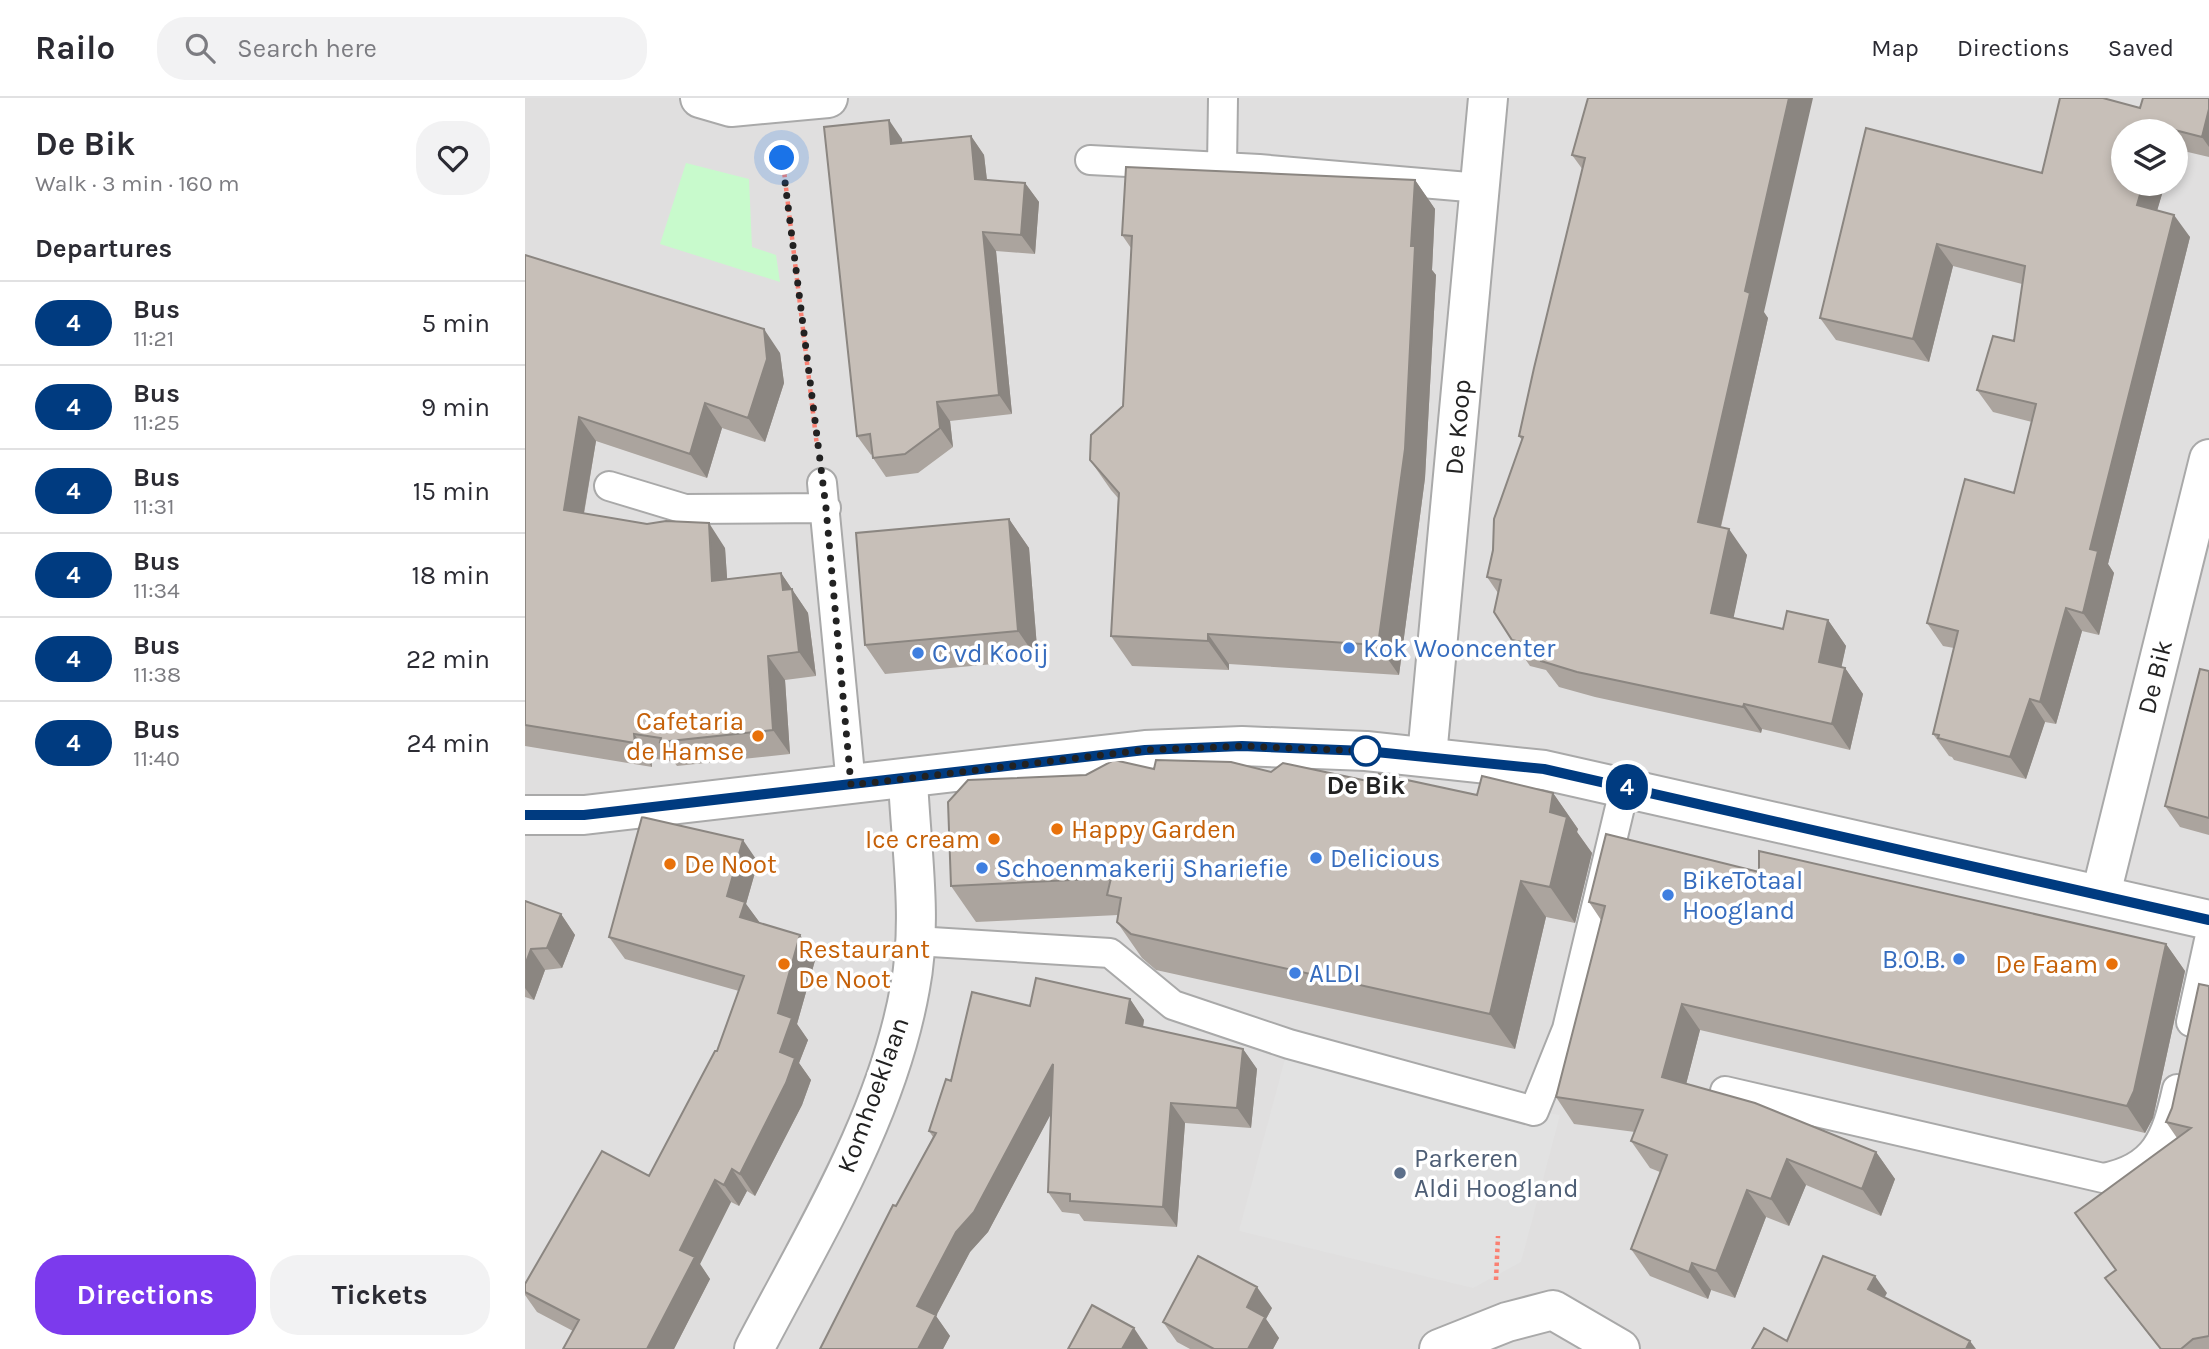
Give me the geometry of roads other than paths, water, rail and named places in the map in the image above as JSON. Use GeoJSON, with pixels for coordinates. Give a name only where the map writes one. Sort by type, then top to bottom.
{"type":"FeatureCollection","features":[{"type":"Feature","properties":{"kind":"street"},"geometry":{"type":"LineString","coordinates":[[700,98],[731,107],[828,98]]}},
{"type":"Feature","properties":{"kind":"street","name":"De Koop"},"geometry":{"type":"LineString","coordinates":[[1427,756],[1488,98]]}},
{"type":"Feature","properties":{"kind":"street","name":"De Bik"},"geometry":{"type":"LineString","coordinates":[[2101,894],[2209,459]]}},
{"type":"Feature","properties":{"kind":"street"},"geometry":{"type":"LineString","coordinates":[[525,815],[584,815],[908,780],[1145,750],[1242,746],[1427,756],[1544,769],[2209,920]]}},
{"type":"Feature","properties":{"kind":"street","name":"Komhoeklaan"},"geometry":{"type":"LineString","coordinates":[[754,1349],[867,1128],[902,1024],[911,986],[915,941],[908,780]]}},
{"type":"Feature","properties":{"kind":"street"},"geometry":{"type":"LineString","coordinates":[[1439,1349],[1507,1322],[1553,1310],[1620,1349]]}},
{"type":"Feature","properties":{"kind":"lane"},"geometry":{"type":"LineString","coordinates":[[1222,167],[1223,98]]}},
{"type":"Feature","properties":{"kind":"lane"},"geometry":{"type":"LineString","coordinates":[[1090,160],[1222,167],[1480,188]]}},
{"type":"Feature","properties":{"kind":"lane"},"geometry":{"type":"LineString","coordinates":[[609,486],[685,509],[824,496],[851,785]]}},
{"type":"Feature","properties":{"kind":"lane"},"geometry":{"type":"LineString","coordinates":[[915,941],[1110,953],[1173,1005],[1289,1044],[1534,1111],[1567,1029],[1625,786]]}},
{"type":"Feature","properties":{"kind":"lane"},"geometry":{"type":"LineString","coordinates":[[1725,1091],[2103,1178],[2127,1173],[2145,1160],[2160,1143],[2169,1123],[2209,940]]}},
{"type":"Feature","properties":{"kind":"place","name":"Kok Wooncenter"},"geometry":{"type":"Point","coordinates":[1349,648]}},
{"type":"Feature","properties":{"kind":"place","name":"C vd Kooij"},"geometry":{"type":"Point","coordinates":[918,653]}},
{"type":"Feature","properties":{"kind":"place","name":"Cafetaria de Hamse"},"geometry":{"type":"Point","coordinates":[758,736]}},
{"type":"Feature","properties":{"kind":"place","name":"De Bik"},"geometry":{"type":"Point","coordinates":[1366,751]}},
{"type":"Feature","properties":{"kind":"place","name":"Happy Garden"},"geometry":{"type":"Point","coordinates":[1057,829]}},
{"type":"Feature","properties":{"kind":"place","name":"Ice cream"},"geometry":{"type":"Point","coordinates":[994,839]}},
{"type":"Feature","properties":{"kind":"place","name":"Delicious"},"geometry":{"type":"Point","coordinates":[1316,858]}},
{"type":"Feature","properties":{"kind":"place","name":"De Noot"},"geometry":{"type":"Point","coordinates":[670,864]}},
{"type":"Feature","properties":{"kind":"place","name":"Schoenmakerij Shariefie"},"geometry":{"type":"Point","coordinates":[982,868]}},
{"type":"Feature","properties":{"kind":"place","name":"BikeTotaal Hoogland"},"geometry":{"type":"Point","coordinates":[1668,895]}},
{"type":"Feature","properties":{"kind":"place","name":"B.O.B."},"geometry":{"type":"Point","coordinates":[1959,959]}},
{"type":"Feature","properties":{"kind":"place","name":"Restaurant De Noot"},"geometry":{"type":"Point","coordinates":[784,964]}},
{"type":"Feature","properties":{"kind":"place","name":"De Faam"},"geometry":{"type":"Point","coordinates":[2112,964]}},
{"type":"Feature","properties":{"kind":"place","name":"ALDI"},"geometry":{"type":"Point","coordinates":[1295,973]}},
{"type":"Feature","properties":{"kind":"place","name":"Parkeren Aldi Hoogland"},"geometry":{"type":"Point","coordinates":[1400,1173]}}]}
